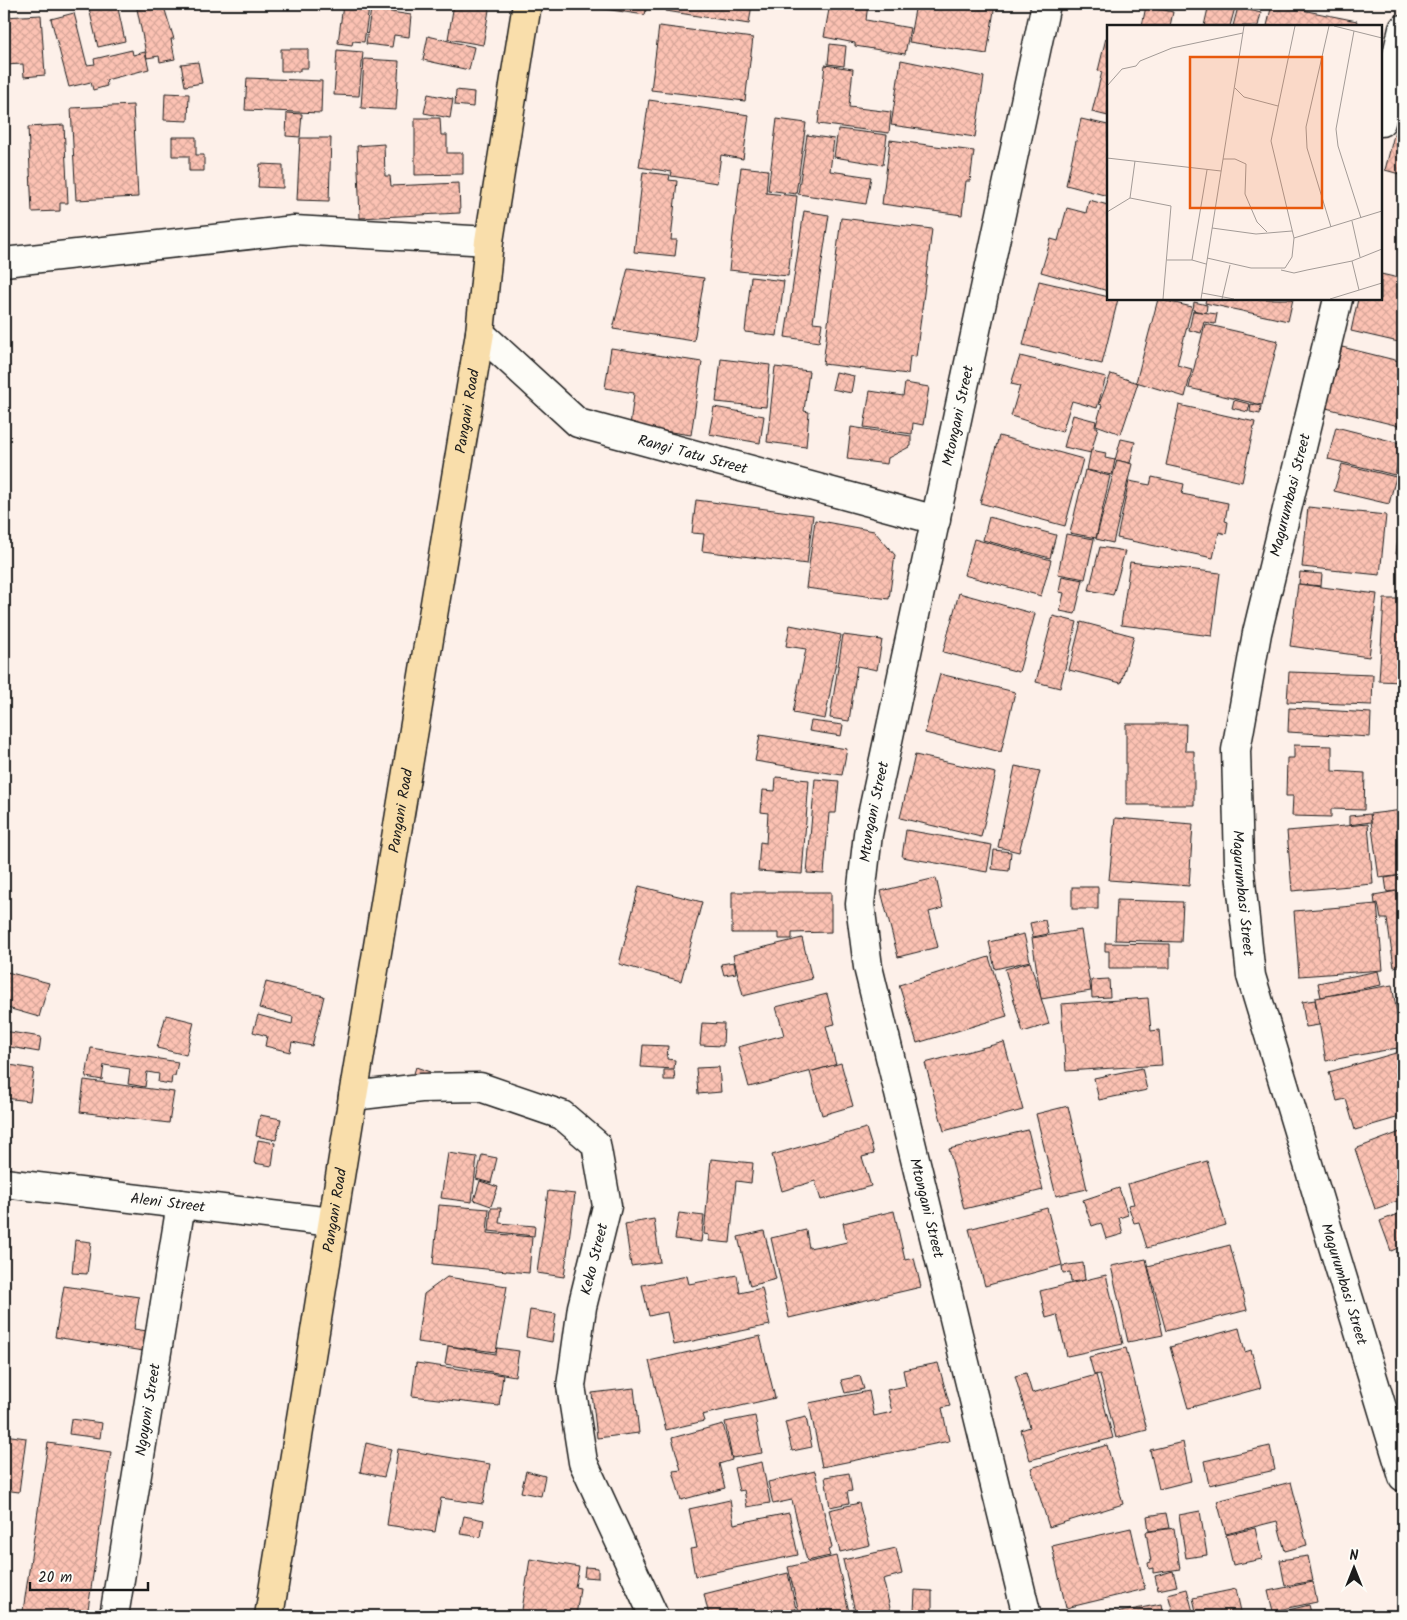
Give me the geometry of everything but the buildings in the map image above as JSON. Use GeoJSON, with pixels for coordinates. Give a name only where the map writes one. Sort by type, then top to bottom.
{"type":"FeatureCollection","features":[{"type":"Feature","properties":{"kind":"main road","name":"Pangani Road"},"geometry":{"type":"LineString","coordinates":[[269,1616],[332,1222],[480,333],[489,241],[527,4]]}},
{"type":"Feature","properties":{"kind":"street","name":"Mtongani Street"},"geometry":{"type":"LineString","coordinates":[[1027,1616],[868,967],[860,904],[868,834],[1046,4]]}},
{"type":"Feature","properties":{"kind":"street"},"geometry":{"type":"LineString","coordinates":[[1382,118],[1403,30]]}},
{"type":"Feature","properties":{"kind":"street"},"geometry":{"type":"LineString","coordinates":[[4,262],[294,230],[489,241]]}},
{"type":"Feature","properties":{"kind":"street","name":"Magurumbasi Street"},"geometry":{"type":"LineString","coordinates":[[1338,300],[1256,633],[1236,750],[1239,863],[1251,976],[1403,1477]]}},
{"type":"Feature","properties":{"kind":"street","name":"Rangi Tatu Street"},"geometry":{"type":"LineString","coordinates":[[480,333],[578,423],[936,520]]}},
{"type":"Feature","properties":{"kind":"street","name":"Keko Street"},"geometry":{"type":"LineString","coordinates":[[353,1096],[421,1088],[480,1087],[562,1115],[596,1144],[607,1206],[582,1307],[571,1386],[583,1462],[654,1616]]}},
{"type":"Feature","properties":{"kind":"street","name":"Aleni Street"},"geometry":{"type":"LineString","coordinates":[[4,1184],[332,1222]]}},
{"type":"Feature","properties":{"kind":"street","name":"Ngoyoni Street"},"geometry":{"type":"LineString","coordinates":[[114,1616],[181,1204]]}}]}
